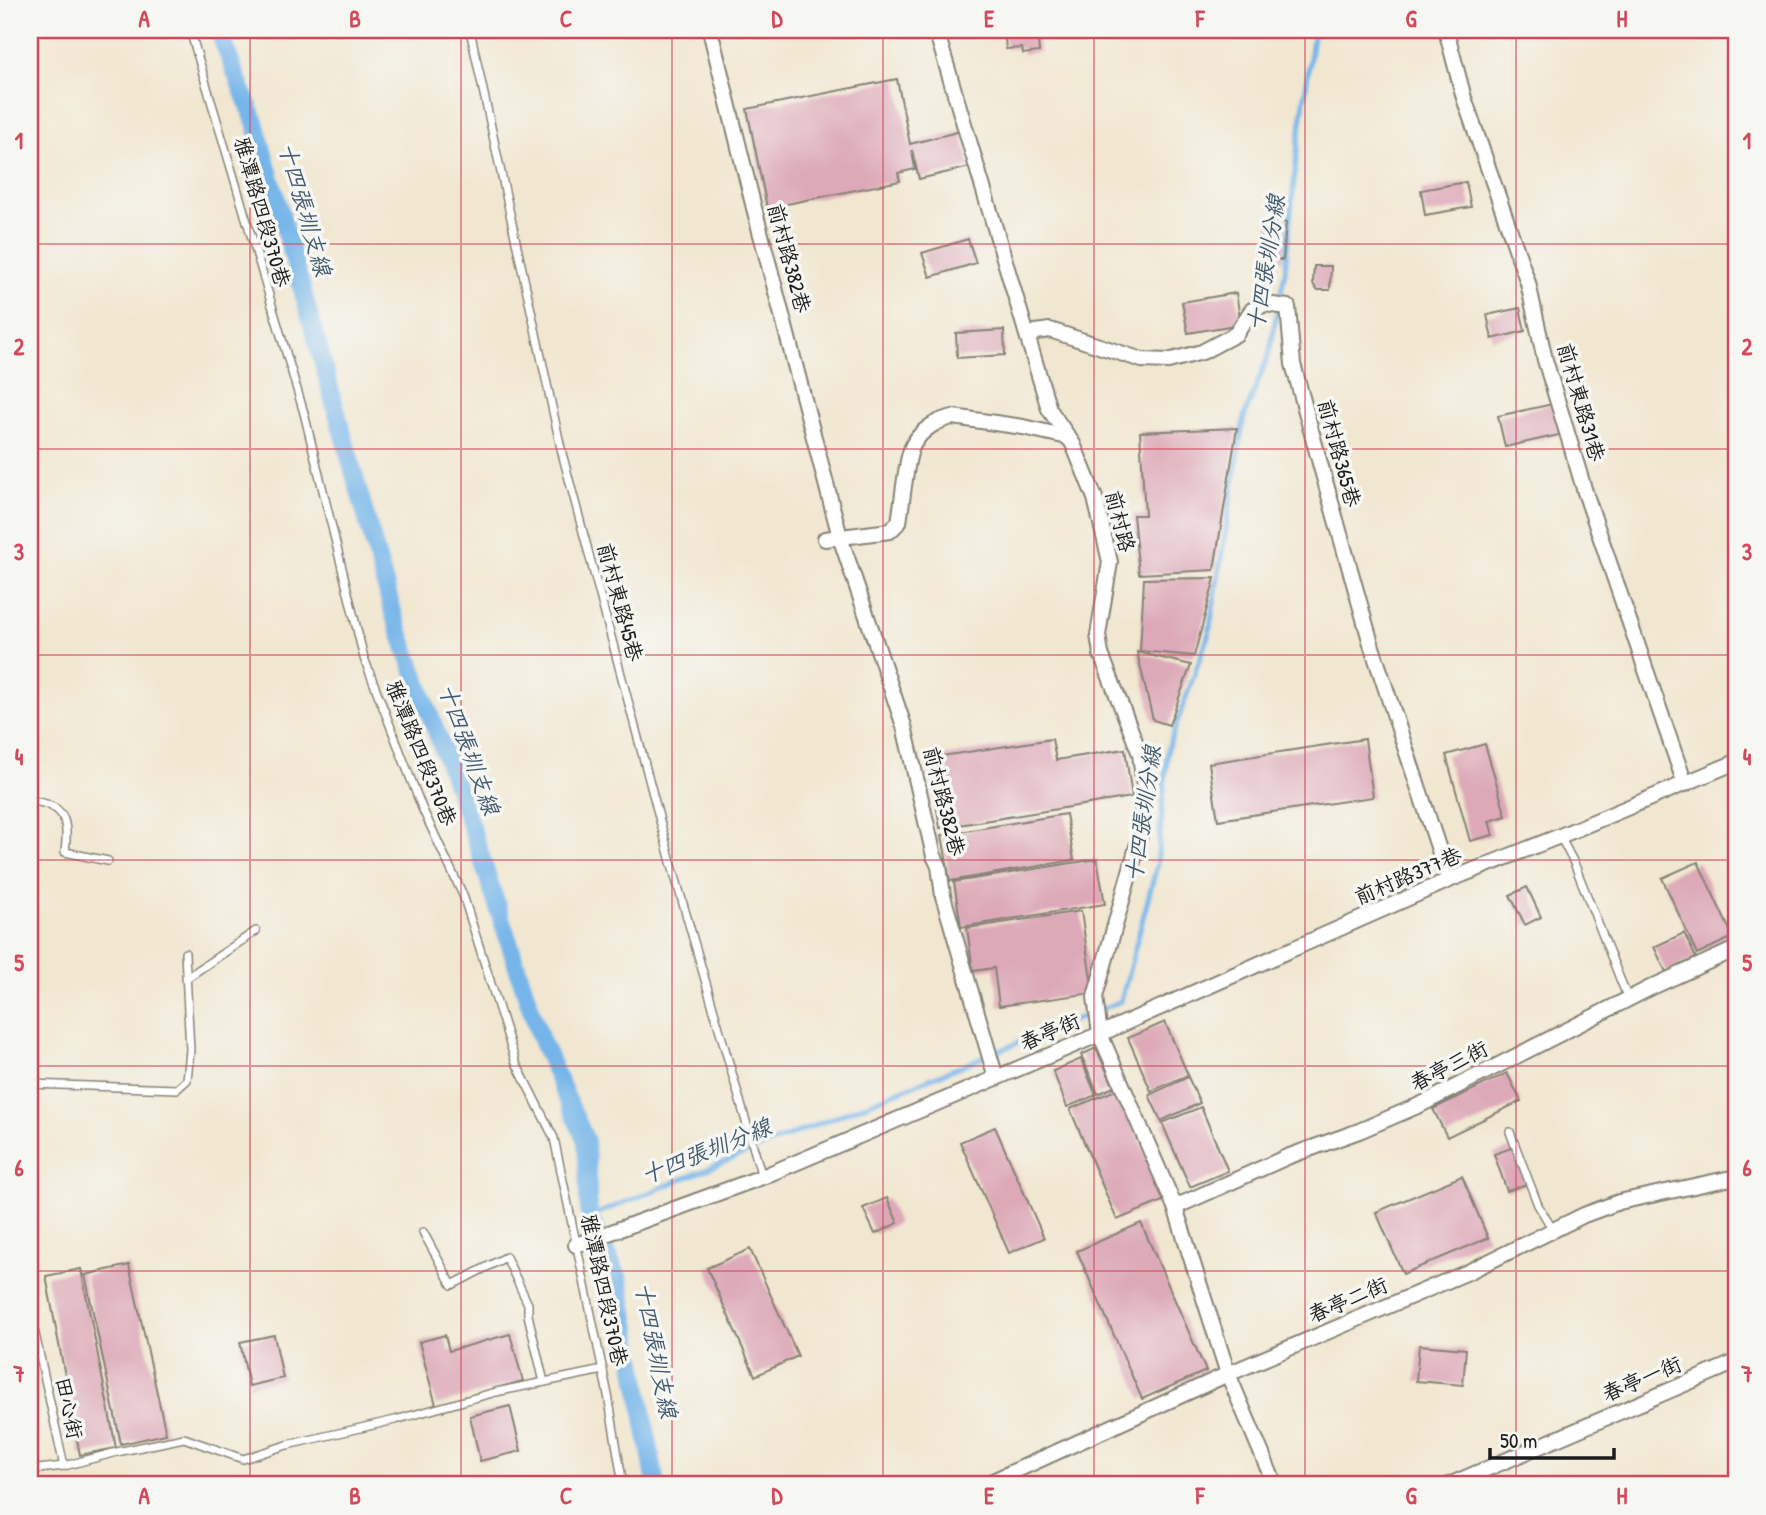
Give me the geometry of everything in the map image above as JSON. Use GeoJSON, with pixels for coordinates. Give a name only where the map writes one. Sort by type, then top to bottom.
{"type":"FeatureCollection","features":[{"type":"Feature","properties":{"kind":"street","name":"前村路382巷"},"geometry":{"type":"LineString","coordinates":[[710,30],[833,538],[904,726],[934,856],[939,866],[943,896],[996,1078]]}},
{"type":"Feature","properties":{"kind":"street","name":"前村路"},"geometry":{"type":"LineString","coordinates":[[936,30],[1049,410],[1068,437],[1095,498],[1110,562],[1098,635],[1101,654],[1140,754],[1144,786],[1140,836],[1095,997],[1100,1034]]}},
{"type":"Feature","properties":{"kind":"street","name":"前村東路31巷"},"geometry":{"type":"LineString","coordinates":[[1446,30],[1464,98],[1528,283],[1545,360],[1585,492],[1685,783]]}},
{"type":"Feature","properties":{"kind":"street","name":"前村路365巷"},"geometry":{"type":"LineString","coordinates":[[1028,338],[1036,332],[1050,330],[1142,360],[1167,361],[1202,352],[1236,334],[1252,310],[1265,304],[1288,307],[1293,364],[1321,467],[1372,647],[1449,880]]}},
{"type":"Feature","properties":{"kind":"street"},"geometry":{"type":"LineString","coordinates":[[833,538],[890,531],[899,522],[912,446],[925,429],[943,419],[953,417],[1011,425],[1068,437]]}},
{"type":"Feature","properties":{"kind":"street","name":"前村路377巷"},"geometry":{"type":"LineString","coordinates":[[1100,1034],[1449,880],[1736,762]]}},
{"type":"Feature","properties":{"kind":"street","name":"春亭三街"},"geometry":{"type":"LineString","coordinates":[[1175,1207],[1287,1157],[1359,1131],[1422,1104],[1628,999],[1736,949]]}},
{"type":"Feature","properties":{"kind":"street","name":"春亭街"},"geometry":{"type":"LineString","coordinates":[[576,1245],[762,1177],[1100,1034],[1175,1207],[1228,1374],[1275,1485]]}},
{"type":"Feature","properties":{"kind":"street","name":"春亭二街"},"geometry":{"type":"LineString","coordinates":[[984,1485],[1228,1374],[1468,1272],[1553,1230],[1619,1202],[1736,1177]]}},
{"type":"Feature","properties":{"kind":"street","name":"春亭一街"},"geometry":{"type":"LineString","coordinates":[[1449,1485],[1736,1362]]}},
{"type":"Feature","properties":{"kind":"lane","name":"雅潭路四段370巷"},"geometry":{"type":"LineString","coordinates":[[190,30],[304,413],[364,658],[422,808],[463,895],[516,1063],[554,1138],[603,1370],[624,1485]]}},
{"type":"Feature","properties":{"kind":"lane","name":"前村東路45巷"},"geometry":{"type":"LineString","coordinates":[[470,30],[562,453],[671,862],[762,1177]]}},
{"type":"Feature","properties":{"kind":"lane"},"geometry":{"type":"LineString","coordinates":[[30,801],[60,810],[66,822],[65,852],[108,861]]}},
{"type":"Feature","properties":{"kind":"lane"},"geometry":{"type":"LineString","coordinates":[[1560,836],[1574,863],[1628,999]]}},
{"type":"Feature","properties":{"kind":"lane"},"geometry":{"type":"LineString","coordinates":[[188,977],[256,931]]}},
{"type":"Feature","properties":{"kind":"lane"},"geometry":{"type":"LineString","coordinates":[[30,1084],[177,1089],[187,1080],[190,1050],[185,954]]}},
{"type":"Feature","properties":{"kind":"lane"},"geometry":{"type":"LineString","coordinates":[[1510,1132],[1538,1205],[1553,1230]]}},
{"type":"Feature","properties":{"kind":"lane"},"geometry":{"type":"LineString","coordinates":[[423,1232],[452,1285],[506,1257],[528,1304],[528,1315],[544,1382]]}},
{"type":"Feature","properties":{"kind":"lane","name":"田心街"},"geometry":{"type":"LineString","coordinates":[[30,1311],[64,1466],[30,1470],[32,1485]]}},
{"type":"Feature","properties":{"kind":"lane"},"geometry":{"type":"LineString","coordinates":[[64,1466],[184,1438],[243,1459],[288,1445],[603,1370]]}},
{"type":"Feature","properties":{"kind":"building"},"geometry":{"type":"Polygon","coordinates":[[[1004,30],[1037,30],[1039,52],[1023,54],[1022,48],[1006,49],[1004,30]]]}},
{"type":"Feature","properties":{"kind":"building"},"geometry":{"type":"Polygon","coordinates":[[[897,79],[910,144],[961,131],[970,167],[919,179],[912,150],[915,169],[898,173],[900,181],[767,208],[747,109],[897,79]]]}},
{"type":"Feature","properties":{"kind":"building"},"geometry":{"type":"Polygon","coordinates":[[[1466,182],[1471,207],[1425,215],[1421,190],[1466,182]]]}},
{"type":"Feature","properties":{"kind":"building"},"geometry":{"type":"Polygon","coordinates":[[[1268,221],[1286,222],[1283,260],[1266,259],[1268,221]]]}},
{"type":"Feature","properties":{"kind":"building"},"geometry":{"type":"Polygon","coordinates":[[[968,239],[976,263],[930,277],[922,253],[968,239]]]}},
{"type":"Feature","properties":{"kind":"building"},"geometry":{"type":"Polygon","coordinates":[[[1314,266],[1331,266],[1330,290],[1317,290],[1313,284],[1314,266]]]}},
{"type":"Feature","properties":{"kind":"building"},"geometry":{"type":"Polygon","coordinates":[[[1236,293],[1241,324],[1188,333],[1182,302],[1236,293]]]}},
{"type":"Feature","properties":{"kind":"building"},"geometry":{"type":"Polygon","coordinates":[[[1520,308],[1525,331],[1492,339],[1487,315],[1520,308]]]}},
{"type":"Feature","properties":{"kind":"building"},"geometry":{"type":"Polygon","coordinates":[[[1004,330],[1005,355],[957,358],[956,333],[1004,330]]]}},
{"type":"Feature","properties":{"kind":"building"},"geometry":{"type":"Polygon","coordinates":[[[1553,404],[1559,435],[1505,447],[1498,416],[1553,404]]]}},
{"type":"Feature","properties":{"kind":"building"},"geometry":{"type":"Polygon","coordinates":[[[1237,428],[1214,570],[1139,574],[1133,515],[1145,515],[1140,432],[1237,428]]]}},
{"type":"Feature","properties":{"kind":"building"},"geometry":{"type":"Polygon","coordinates":[[[1215,578],[1194,656],[1140,651],[1144,579],[1215,578]]]}},
{"type":"Feature","properties":{"kind":"building"},"geometry":{"type":"Polygon","coordinates":[[[1137,652],[1191,665],[1169,725],[1153,720],[1137,652]]]}},
{"type":"Feature","properties":{"kind":"building"},"geometry":{"type":"Polygon","coordinates":[[[1052,739],[1056,760],[1125,749],[1132,797],[940,828],[929,758],[1052,739]]]}},
{"type":"Feature","properties":{"kind":"building"},"geometry":{"type":"Polygon","coordinates":[[[1365,739],[1373,797],[1218,820],[1209,763],[1365,739]]]}},
{"type":"Feature","properties":{"kind":"building"},"geometry":{"type":"Polygon","coordinates":[[[1485,744],[1506,816],[1489,821],[1493,835],[1470,841],[1446,755],[1485,744]]]}},
{"type":"Feature","properties":{"kind":"building"},"geometry":{"type":"Polygon","coordinates":[[[1066,814],[1074,860],[950,881],[942,835],[1066,814]]]}},
{"type":"Feature","properties":{"kind":"building"},"geometry":{"type":"Polygon","coordinates":[[[1097,859],[1105,904],[961,927],[954,882],[1097,859]]]}},
{"type":"Feature","properties":{"kind":"building"},"geometry":{"type":"Polygon","coordinates":[[[1698,862],[1733,937],[1697,954],[1662,878],[1698,862]]]}},
{"type":"Feature","properties":{"kind":"building"},"geometry":{"type":"Polygon","coordinates":[[[1527,887],[1541,917],[1525,925],[1510,895],[1527,887]]]}},
{"type":"Feature","properties":{"kind":"building"},"geometry":{"type":"Polygon","coordinates":[[[1081,911],[1093,993],[999,1006],[994,968],[973,971],[967,928],[1081,911]]]}},
{"type":"Feature","properties":{"kind":"building"},"geometry":{"type":"Polygon","coordinates":[[[1684,933],[1696,958],[1666,972],[1654,947],[1684,933]]]}},
{"type":"Feature","properties":{"kind":"building"},"geometry":{"type":"Polygon","coordinates":[[[1165,1022],[1188,1075],[1151,1091],[1128,1038],[1165,1022]]]}},
{"type":"Feature","properties":{"kind":"building"},"geometry":{"type":"Polygon","coordinates":[[[1096,1048],[1114,1087],[1098,1094],[1081,1055],[1096,1048]]]}},
{"type":"Feature","properties":{"kind":"building"},"geometry":{"type":"Polygon","coordinates":[[[1081,1059],[1096,1095],[1067,1107],[1053,1071],[1081,1059]]]}},
{"type":"Feature","properties":{"kind":"building"},"geometry":{"type":"Polygon","coordinates":[[[1507,1073],[1521,1101],[1447,1137],[1433,1109],[1507,1073]]]}},
{"type":"Feature","properties":{"kind":"building"},"geometry":{"type":"Polygon","coordinates":[[[1188,1077],[1200,1103],[1161,1121],[1149,1095],[1188,1077]]]}},
{"type":"Feature","properties":{"kind":"building"},"geometry":{"type":"Polygon","coordinates":[[[1118,1089],[1165,1200],[1117,1220],[1070,1109],[1118,1089]]]}},
{"type":"Feature","properties":{"kind":"building"},"geometry":{"type":"Polygon","coordinates":[[[1201,1107],[1228,1171],[1190,1187],[1162,1123],[1201,1107]]]}},
{"type":"Feature","properties":{"kind":"building"},"geometry":{"type":"Polygon","coordinates":[[[995,1127],[1044,1238],[1009,1253],[960,1142],[995,1127]]]}},
{"type":"Feature","properties":{"kind":"building"},"geometry":{"type":"Polygon","coordinates":[[[1514,1147],[1527,1184],[1507,1191],[1494,1154],[1514,1147]]]}},
{"type":"Feature","properties":{"kind":"building"},"geometry":{"type":"Polygon","coordinates":[[[1462,1176],[1488,1238],[1403,1274],[1376,1212],[1462,1176]]]}},
{"type":"Feature","properties":{"kind":"building"},"geometry":{"type":"Polygon","coordinates":[[[887,1198],[898,1223],[875,1234],[863,1208],[887,1198]]]}},
{"type":"Feature","properties":{"kind":"building"},"geometry":{"type":"Polygon","coordinates":[[[1141,1223],[1206,1371],[1142,1399],[1077,1251],[1141,1223]]]}},
{"type":"Feature","properties":{"kind":"building"},"geometry":{"type":"Polygon","coordinates":[[[750,1249],[798,1356],[755,1376],[707,1268],[750,1249]]]}},
{"type":"Feature","properties":{"kind":"building"},"geometry":{"type":"Polygon","coordinates":[[[129,1265],[166,1434],[121,1444],[85,1275],[129,1265]]]}},
{"type":"Feature","properties":{"kind":"building"},"geometry":{"type":"Polygon","coordinates":[[[81,1269],[116,1448],[80,1455],[46,1276],[81,1269]]]}},
{"type":"Feature","properties":{"kind":"building"},"geometry":{"type":"Polygon","coordinates":[[[510,1334],[523,1381],[436,1405],[419,1342],[445,1335],[449,1351],[510,1334]]]}},
{"type":"Feature","properties":{"kind":"building"},"geometry":{"type":"Polygon","coordinates":[[[274,1335],[283,1378],[249,1386],[240,1342],[274,1335]]]}},
{"type":"Feature","properties":{"kind":"building"},"geometry":{"type":"Polygon","coordinates":[[[1419,1345],[1466,1349],[1463,1385],[1416,1381],[1419,1345]]]}},
{"type":"Feature","properties":{"kind":"building"},"geometry":{"type":"Polygon","coordinates":[[[510,1406],[521,1451],[480,1461],[470,1416],[510,1406]]]}},
{"type":"Feature","properties":{"kind":"waterway","name":"十四張圳支線"},"geometry":{"type":"LineString","coordinates":[[218,30],[255,122],[394,616],[473,832],[541,1040],[586,1141],[589,1217],[619,1279],[656,1485]]}},
{"type":"Feature","properties":{"kind":"waterway","name":"十四張圳分線"},"geometry":{"type":"LineString","coordinates":[[589,1217],[1121,1001],[1157,865],[1168,748],[1209,633],[1244,417],[1269,354],[1285,272],[1297,151],[1314,30]]}}]}
